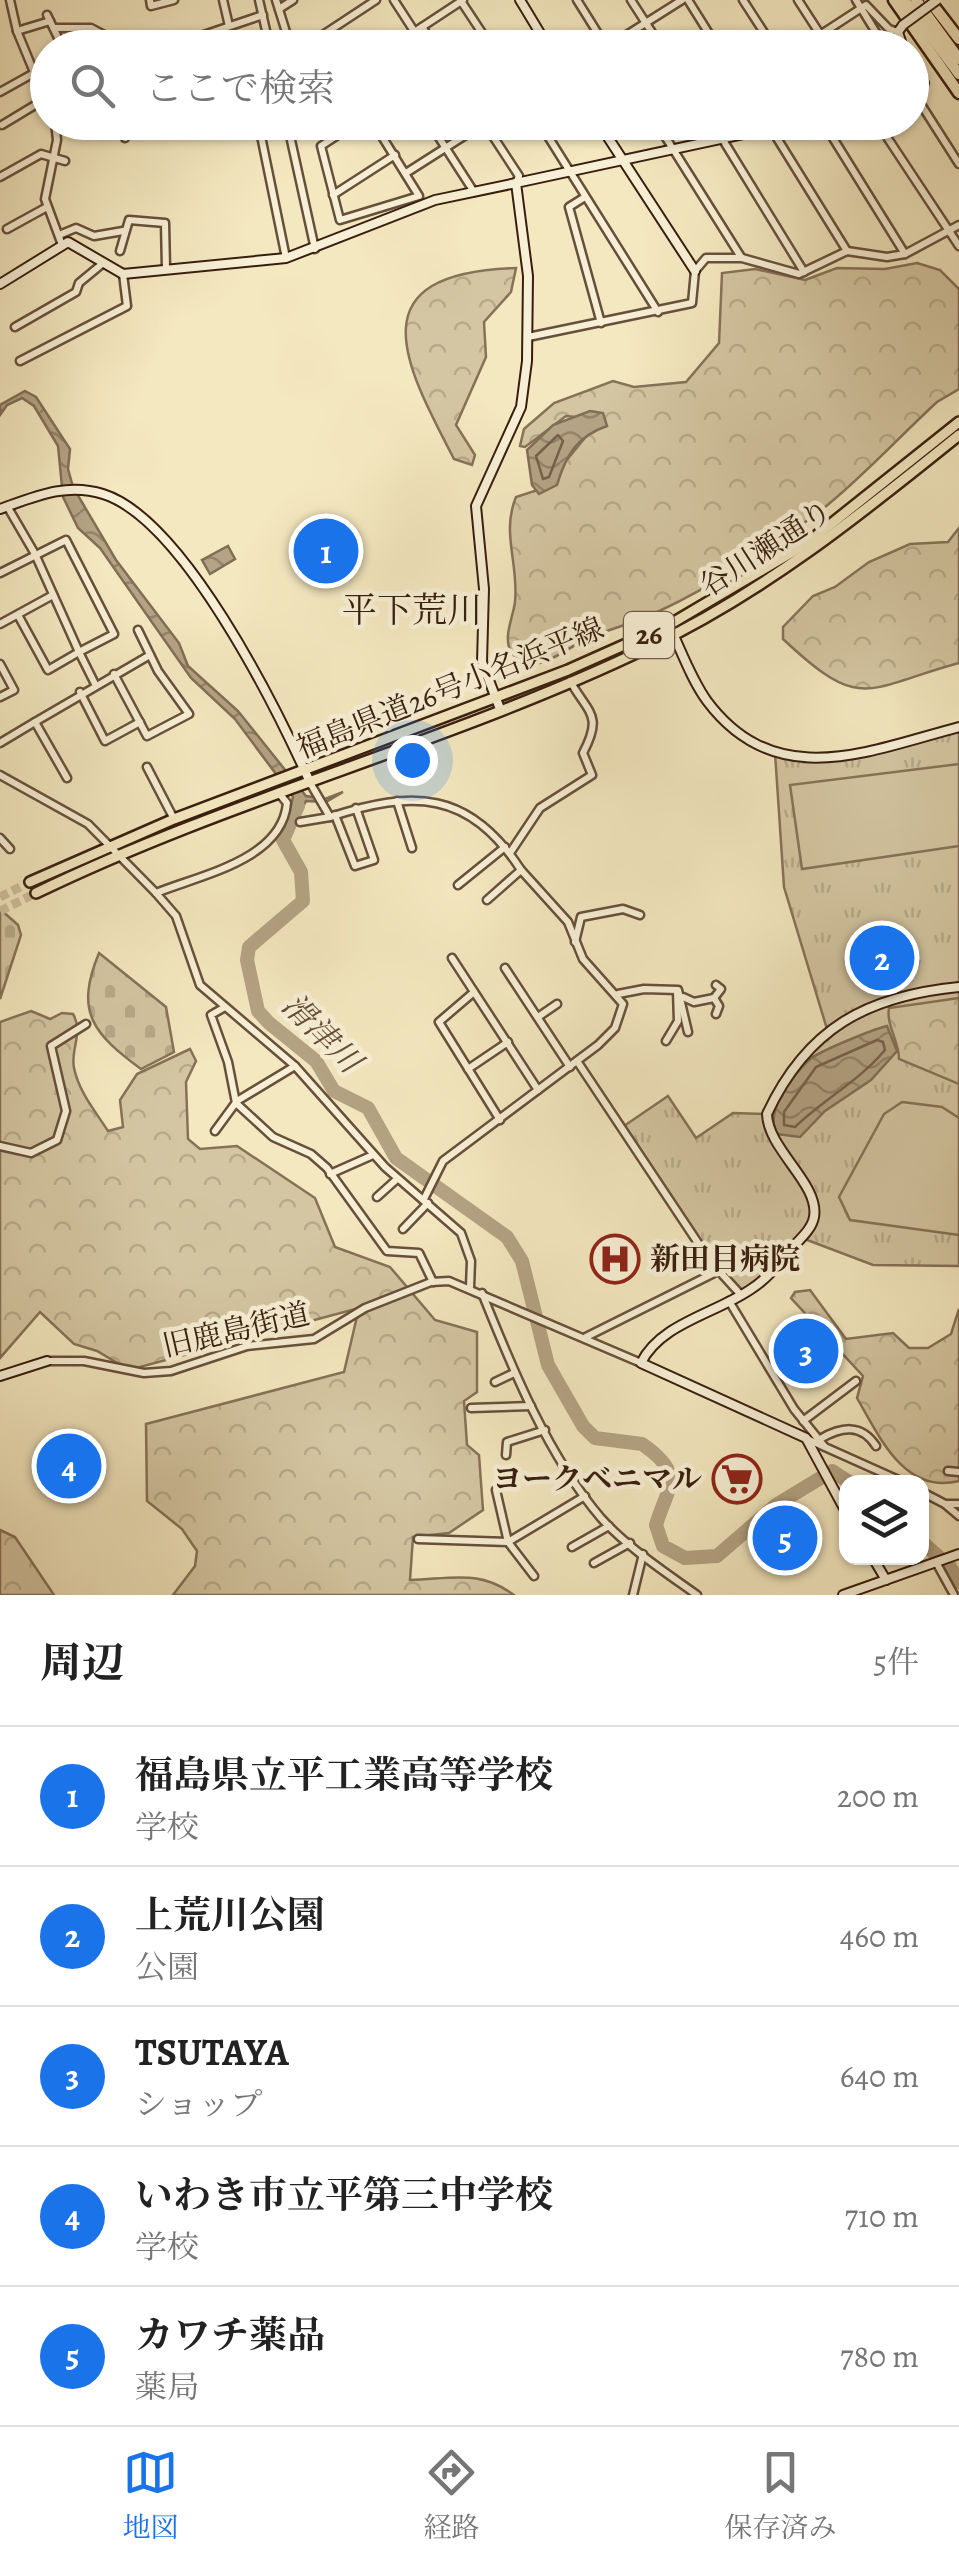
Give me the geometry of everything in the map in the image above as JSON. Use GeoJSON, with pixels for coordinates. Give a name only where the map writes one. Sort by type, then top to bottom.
{"type":"FeatureCollection","features":[{"type":"Feature","properties":{"kind":"highway"},"geometry":{"type":"LineString","coordinates":[[894,0],[915,30]]}},
{"type":"Feature","properties":{"kind":"highway"},"geometry":{"type":"LineString","coordinates":[[904,0],[926,30]]}},
{"type":"Feature","properties":{"kind":"highway"},"geometry":{"type":"LineString","coordinates":[[916,0],[959,59]]}},
{"type":"Feature","properties":{"kind":"highway"},"geometry":{"type":"LineString","coordinates":[[929,0],[959,39]]}},
{"type":"Feature","properties":{"kind":"highway"},"geometry":{"type":"LineString","coordinates":[[929,34],[959,74]]}},
{"type":"Feature","properties":{"kind":"highway"},"geometry":{"type":"LineString","coordinates":[[929,50],[959,93]]}},
{"type":"Feature","properties":{"kind":"main road","name":"福島県道26号小名浜平線"},"geometry":{"type":"LineString","coordinates":[[30,882],[113,851],[174,818],[280,788],[496,697],[671,630],[806,544],[959,422]]}},
{"type":"Feature","properties":{"kind":"main road","name":"谷川瀬通り"},"geometry":{"type":"LineString","coordinates":[[304,777],[570,681],[671,630],[802,558],[959,436]]}},
{"type":"Feature","properties":{"kind":"main road","name":"26"},"geometry":{"type":"LineString","coordinates":[[36,894],[113,851],[280,788]]}},
{"type":"Feature","properties":{"kind":"street"},"geometry":{"type":"LineString","coordinates":[[10,0],[30,63]]}},
{"type":"Feature","properties":{"kind":"street"},"geometry":{"type":"LineString","coordinates":[[150,0],[151,6],[174,0]]}},
{"type":"Feature","properties":{"kind":"street"},"geometry":{"type":"LineString","coordinates":[[223,0],[229,26]]}},
{"type":"Feature","properties":{"kind":"street"},"geometry":{"type":"LineString","coordinates":[[260,0],[266,30]]}},
{"type":"Feature","properties":{"kind":"street"},"geometry":{"type":"LineString","coordinates":[[276,0],[285,30]]}},
{"type":"Feature","properties":{"kind":"street"},"geometry":{"type":"LineString","coordinates":[[279,9],[293,0]]}},
{"type":"Feature","properties":{"kind":"street"},"geometry":{"type":"LineString","coordinates":[[331,30],[376,0]]}},
{"type":"Feature","properties":{"kind":"street"},"geometry":{"type":"LineString","coordinates":[[394,0],[418,29],[462,0],[481,30]]}},
{"type":"Feature","properties":{"kind":"street"},"geometry":{"type":"LineString","coordinates":[[520,0],[538,30]]}},
{"type":"Feature","properties":{"kind":"street"},"geometry":{"type":"LineString","coordinates":[[577,0],[596,30]]}},
{"type":"Feature","properties":{"kind":"street"},"geometry":{"type":"LineString","coordinates":[[631,0],[650,30]]}},
{"type":"Feature","properties":{"kind":"street"},"geometry":{"type":"LineString","coordinates":[[634,30],[685,0],[706,30]]}},
{"type":"Feature","properties":{"kind":"street"},"geometry":{"type":"LineString","coordinates":[[743,0],[762,30]]}},
{"type":"Feature","properties":{"kind":"street"},"geometry":{"type":"LineString","coordinates":[[798,0],[817,30]]}},
{"type":"Feature","properties":{"kind":"street"},"geometry":{"type":"LineString","coordinates":[[859,4],[873,9],[889,29],[900,29],[937,0]]}},
{"type":"Feature","properties":{"kind":"street"},"geometry":{"type":"LineString","coordinates":[[825,30],[859,4]]}},
{"type":"Feature","properties":{"kind":"street"},"geometry":{"type":"LineString","coordinates":[[859,4],[875,30]]}},
{"type":"Feature","properties":{"kind":"street"},"geometry":{"type":"LineString","coordinates":[[219,30],[263,16]]}},
{"type":"Feature","properties":{"kind":"street"},"geometry":{"type":"LineString","coordinates":[[17,31],[51,21],[94,30]]}},
{"type":"Feature","properties":{"kind":"street"},"geometry":{"type":"LineString","coordinates":[[51,21],[55,30]]}},
{"type":"Feature","properties":{"kind":"street"},"geometry":{"type":"LineString","coordinates":[[0,92],[30,75]]}},
{"type":"Feature","properties":{"kind":"street"},"geometry":{"type":"LineString","coordinates":[[2,125],[30,110]]}},
{"type":"Feature","properties":{"kind":"street"},"geometry":{"type":"LineString","coordinates":[[929,120],[959,164]]}},
{"type":"Feature","properties":{"kind":"street"},"geometry":{"type":"LineString","coordinates":[[53,140],[45,189],[47,207],[60,240]]}},
{"type":"Feature","properties":{"kind":"street"},"geometry":{"type":"LineString","coordinates":[[262,140],[286,258]]}},
{"type":"Feature","properties":{"kind":"street"},"geometry":{"type":"LineString","coordinates":[[290,140],[316,250]]}},
{"type":"Feature","properties":{"kind":"street"},"geometry":{"type":"LineString","coordinates":[[330,140],[321,146],[340,220],[419,196],[385,140]]}},
{"type":"Feature","properties":{"kind":"street"},"geometry":{"type":"LineString","coordinates":[[441,140],[474,192]]}},
{"type":"Feature","properties":{"kind":"street"},"geometry":{"type":"LineString","coordinates":[[406,173],[458,140]]}},
{"type":"Feature","properties":{"kind":"street"},"geometry":{"type":"LineString","coordinates":[[496,140],[519,176],[516,184],[528,276],[528,337],[520,407],[476,506],[475,538],[484,589],[482,662],[500,708]]}},
{"type":"Feature","properties":{"kind":"street"},"geometry":{"type":"LineString","coordinates":[[551,140],[658,312]]}},
{"type":"Feature","properties":{"kind":"street"},"geometry":{"type":"LineString","coordinates":[[610,140],[696,272]]}},
{"type":"Feature","properties":{"kind":"street"},"geometry":{"type":"LineString","coordinates":[[668,140],[742,258]]}},
{"type":"Feature","properties":{"kind":"street"},"geometry":{"type":"LineString","coordinates":[[60,240],[74,242],[102,264],[123,274],[286,258],[316,250],[416,207],[718,140]]}},
{"type":"Feature","properties":{"kind":"street"},"geometry":{"type":"LineString","coordinates":[[723,140],[804,272]]}},
{"type":"Feature","properties":{"kind":"street"},"geometry":{"type":"LineString","coordinates":[[778,140],[847,251]]}},
{"type":"Feature","properties":{"kind":"street"},"geometry":{"type":"LineString","coordinates":[[834,140],[905,254]]}},
{"type":"Feature","properties":{"kind":"street"},"geometry":{"type":"LineString","coordinates":[[888,140],[946,232],[959,246]]}},
{"type":"Feature","properties":{"kind":"street"},"geometry":{"type":"LineString","coordinates":[[0,178],[37,155],[65,161]]}},
{"type":"Feature","properties":{"kind":"street"},"geometry":{"type":"LineString","coordinates":[[333,195],[395,155]]}},
{"type":"Feature","properties":{"kind":"street"},"geometry":{"type":"LineString","coordinates":[[585,197],[569,208],[601,323]]}},
{"type":"Feature","properties":{"kind":"street"},"geometry":{"type":"LineString","coordinates":[[8,229],[47,207]]}},
{"type":"Feature","properties":{"kind":"street"},"geometry":{"type":"LineString","coordinates":[[120,252],[123,232],[130,220],[165,223],[166,268]]}},
{"type":"Feature","properties":{"kind":"street"},"geometry":{"type":"LineString","coordinates":[[528,337],[692,304],[696,272],[706,258],[742,258],[804,272],[847,251],[887,257],[905,254],[959,225]]}},
{"type":"Feature","properties":{"kind":"street"},"geometry":{"type":"LineString","coordinates":[[0,284],[76,228],[94,236],[123,232]]}},
{"type":"Feature","properties":{"kind":"street"},"geometry":{"type":"LineString","coordinates":[[15,327],[76,292],[78,282],[102,264]]}},
{"type":"Feature","properties":{"kind":"street"},"geometry":{"type":"LineString","coordinates":[[20,361],[127,306],[123,274]]}},
{"type":"Feature","properties":{"kind":"street"},"geometry":{"type":"LineString","coordinates":[[95,684],[35,554],[4,508],[44,493],[86,490],[114,498],[141,516],[190,571],[221,614],[304,777],[332,816],[355,866],[374,860],[356,808]]}},
{"type":"Feature","properties":{"kind":"street"},"geometry":{"type":"LineString","coordinates":[[0,573],[66,540],[114,634],[48,670],[18,614]]}},
{"type":"Feature","properties":{"kind":"street"},"geometry":{"type":"LineString","coordinates":[[0,624],[54,595]]}},
{"type":"Feature","properties":{"kind":"street"},"geometry":{"type":"LineString","coordinates":[[114,674],[147,736],[189,714],[138,630]]}},
{"type":"Feature","properties":{"kind":"street"},"geometry":{"type":"LineString","coordinates":[[671,630],[715,711],[746,740],[775,753],[837,758],[959,727]]}},
{"type":"Feature","properties":{"kind":"street"},"geometry":{"type":"LineString","coordinates":[[0,743],[80,692],[150,655]]}},
{"type":"Feature","properties":{"kind":"street"},"geometry":{"type":"LineString","coordinates":[[0,664],[14,690],[0,698]]}},
{"type":"Feature","properties":{"kind":"street"},"geometry":{"type":"LineString","coordinates":[[458,885],[508,850],[540,808],[592,775],[583,753],[595,726],[591,712],[570,681]]}},
{"type":"Feature","properties":{"kind":"street"},"geometry":{"type":"LineString","coordinates":[[80,692],[105,741],[140,722]]}},
{"type":"Feature","properties":{"kind":"street"},"geometry":{"type":"LineString","coordinates":[[34,722],[67,778]]}},
{"type":"Feature","properties":{"kind":"street"},"geometry":{"type":"LineString","coordinates":[[147,768],[174,818]]}},
{"type":"Feature","properties":{"kind":"street"},"geometry":{"type":"LineString","coordinates":[[0,775],[88,824],[156,893],[176,916],[200,985],[294,1066],[398,1179],[448,1218],[467,1246],[470,1287]]}},
{"type":"Feature","properties":{"kind":"street"},"geometry":{"type":"LineString","coordinates":[[156,893],[272,842],[286,816],[287,803],[280,788]]}},
{"type":"Feature","properties":{"kind":"street"},"geometry":{"type":"LineString","coordinates":[[300,822],[397,801],[432,800],[464,810],[508,850],[568,922],[583,960],[618,994],[623,1004],[615,1028],[500,1120],[461,1145],[431,1179],[426,1198],[403,1229]]}},
{"type":"Feature","properties":{"kind":"street"},"geometry":{"type":"LineString","coordinates":[[397,801],[412,848]]}},
{"type":"Feature","properties":{"kind":"street"},"geometry":{"type":"LineString","coordinates":[[0,838],[10,849]]}},
{"type":"Feature","properties":{"kind":"street"},"geometry":{"type":"LineString","coordinates":[[486,900],[521,870]]}},
{"type":"Feature","properties":{"kind":"street"},"geometry":{"type":"LineString","coordinates":[[575,944],[581,917],[624,909],[640,915]]}},
{"type":"Feature","properties":{"kind":"street"},"geometry":{"type":"LineString","coordinates":[[452,958],[538,1090]]}},
{"type":"Feature","properties":{"kind":"street"},"geometry":{"type":"LineString","coordinates":[[504,968],[718,1271],[742,1295]]}},
{"type":"Feature","properties":{"kind":"street"},"geometry":{"type":"LineString","coordinates":[[618,994],[644,988],[680,993],[694,1002],[714,998],[721,989],[716,985]]}},
{"type":"Feature","properties":{"kind":"street"},"geometry":{"type":"LineString","coordinates":[[641,1363],[649,1346],[666,1334],[742,1295],[772,1272],[814,1217],[812,1197],[767,1128],[767,1114],[815,1041],[840,1020],[903,998],[959,987]]}},
{"type":"Feature","properties":{"kind":"street"},"geometry":{"type":"LineString","coordinates":[[474,992],[439,1022],[500,1120]]}},
{"type":"Feature","properties":{"kind":"street"},"geometry":{"type":"LineString","coordinates":[[680,993],[688,1032]]}},
{"type":"Feature","properties":{"kind":"street"},"geometry":{"type":"LineString","coordinates":[[666,1041],[678,1022],[680,993]]}},
{"type":"Feature","properties":{"kind":"street"},"geometry":{"type":"LineString","coordinates":[[714,998],[719,1006],[716,1014]]}},
{"type":"Feature","properties":{"kind":"street"},"geometry":{"type":"LineString","coordinates":[[538,1018],[557,1004]]}},
{"type":"Feature","properties":{"kind":"street"},"geometry":{"type":"LineString","coordinates":[[225,1007],[211,1016],[228,1062],[236,1103],[274,1137],[311,1154],[330,1174],[377,1241],[393,1254],[423,1256],[434,1282]]}},
{"type":"Feature","properties":{"kind":"street"},"geometry":{"type":"LineString","coordinates":[[0,1146],[31,1154],[57,1140],[66,1111],[50,1046],[86,1024]]}},
{"type":"Feature","properties":{"kind":"street"},"geometry":{"type":"LineString","coordinates":[[468,1069],[508,1042]]}},
{"type":"Feature","properties":{"kind":"street"},"geometry":{"type":"LineString","coordinates":[[215,1132],[236,1103],[294,1066]]}},
{"type":"Feature","properties":{"kind":"street"},"geometry":{"type":"LineString","coordinates":[[330,1174],[373,1155]]}},
{"type":"Feature","properties":{"kind":"street"},"geometry":{"type":"LineString","coordinates":[[377,1196],[398,1179]]}},
{"type":"Feature","properties":{"kind":"street"},"geometry":{"type":"LineString","coordinates":[[586,1337],[718,1271]]}},
{"type":"Feature","properties":{"kind":"street","name":"旧鹿島街道"},"geometry":{"type":"LineString","coordinates":[[0,1376],[48,1360],[144,1373],[171,1371],[247,1346],[314,1339],[365,1308],[434,1282],[470,1287],[586,1337]]}},
{"type":"Feature","properties":{"kind":"street"},"geometry":{"type":"LineString","coordinates":[[481,1292],[514,1373],[585,1496],[609,1526],[697,1595]]}},
{"type":"Feature","properties":{"kind":"street"},"geometry":{"type":"LineString","coordinates":[[729,1302],[803,1421],[822,1443]]}},
{"type":"Feature","properties":{"kind":"street"},"geometry":{"type":"LineString","coordinates":[[586,1337],[888,1475]]}},
{"type":"Feature","properties":{"kind":"street"},"geometry":{"type":"LineString","coordinates":[[495,1382],[514,1373]]}},
{"type":"Feature","properties":{"kind":"street"},"geometry":{"type":"LineString","coordinates":[[803,1421],[856,1381]]}},
{"type":"Feature","properties":{"kind":"street"},"geometry":{"type":"LineString","coordinates":[[470,1408],[531,1406]]}},
{"type":"Feature","properties":{"kind":"street"},"geometry":{"type":"LineString","coordinates":[[822,1443],[852,1429],[869,1435],[876,1446]]}},
{"type":"Feature","properties":{"kind":"street"},"geometry":{"type":"LineString","coordinates":[[506,1455],[507,1442],[546,1430]]}},
{"type":"Feature","properties":{"kind":"street"},"geometry":{"type":"LineString","coordinates":[[806,1438],[839,1499]]}},
{"type":"Feature","properties":{"kind":"street"},"geometry":{"type":"LineString","coordinates":[[948,1472],[959,1472]]}},
{"type":"Feature","properties":{"kind":"street"},"geometry":{"type":"LineString","coordinates":[[496,1490],[508,1542],[534,1576]]}},
{"type":"Feature","properties":{"kind":"street"},"geometry":{"type":"LineString","coordinates":[[418,1539],[508,1542],[585,1496]]}},
{"type":"Feature","properties":{"kind":"street"},"geometry":{"type":"LineString","coordinates":[[929,1496],[959,1516]]}},
{"type":"Feature","properties":{"kind":"street"},"geometry":{"type":"LineString","coordinates":[[945,1504],[959,1504]]}},
{"type":"Feature","properties":{"kind":"street"},"geometry":{"type":"LineString","coordinates":[[572,1547],[609,1526]]}},
{"type":"Feature","properties":{"kind":"street"},"geometry":{"type":"LineString","coordinates":[[594,1563],[630,1544]]}},
{"type":"Feature","properties":{"kind":"street"},"geometry":{"type":"LineString","coordinates":[[633,1595],[643,1554]]}},
{"type":"Feature","properties":{"kind":"street"},"geometry":{"type":"LineString","coordinates":[[844,1595],[959,1554]]}},
{"type":"Feature","properties":{"kind":"street"},"geometry":{"type":"LineString","coordinates":[[941,1560],[954,1595]]}},
{"type":"Feature","properties":{"kind":"street"},"geometry":{"type":"LineString","coordinates":[[877,1565],[886,1580]]}},
{"type":"Feature","properties":{"kind":"green space"},"geometry":{"type":"Polygon","coordinates":[[[917,263],[940,270],[959,289],[959,389],[937,402],[820,511],[717,581],[651,615],[586,639],[539,663],[520,661],[512,653],[508,635],[516,588],[510,523],[516,497],[544,488],[592,429],[586,418],[566,416],[525,447],[520,446],[524,429],[554,403],[613,381],[634,387],[686,382],[719,343],[722,273],[755,269],[805,280],[837,268],[885,269],[917,263]]]}},
{"type":"Feature","properties":{"kind":"green space"},"geometry":{"type":"Polygon","coordinates":[[[516,268],[511,292],[484,322],[486,357],[456,425],[475,455],[472,465],[454,459],[435,423],[409,356],[406,328],[413,305],[432,286],[466,274],[516,268]]]}},
{"type":"Feature","properties":{"kind":"green space"},"geometry":{"type":"Polygon","coordinates":[[[959,528],[959,663],[882,686],[848,686],[830,678],[783,639],[783,627],[813,596],[835,587],[869,562],[910,544],[948,542],[959,528]]]}},
{"type":"Feature","properties":{"kind":"green space"},"geometry":{"type":"Polygon","coordinates":[[[959,727],[959,1266],[873,1265],[802,1238],[772,1272],[741,1295],[718,1271],[621,1128],[668,1096],[696,1138],[733,1113],[767,1114],[827,1029],[784,887],[775,753],[815,759],[959,727]]]}},
{"type":"Feature","properties":{"kind":"green space"},"geometry":{"type":"Polygon","coordinates":[[[959,764],[959,846],[802,869],[790,785],[959,764]]]}},
{"type":"Feature","properties":{"kind":"green space"},"geometry":{"type":"Polygon","coordinates":[[[0,909],[18,925],[21,935],[0,999],[0,909]]]}},
{"type":"Feature","properties":{"kind":"green space"},"geometry":{"type":"Polygon","coordinates":[[[99,953],[166,1007],[174,1052],[141,1069],[100,1033],[89,1007],[88,992],[99,953]]]}},
{"type":"Feature","properties":{"kind":"green space"},"geometry":{"type":"Polygon","coordinates":[[[959,998],[959,1084],[899,1059],[889,1008],[959,998]]]}},
{"type":"Feature","properties":{"kind":"green space"},"geometry":{"type":"Polygon","coordinates":[[[31,1011],[50,1019],[62,1013],[73,1014],[77,1028],[73,1061],[76,1077],[108,1131],[123,1127],[120,1100],[137,1074],[190,1049],[196,1061],[186,1082],[188,1139],[200,1149],[237,1146],[315,1198],[335,1247],[390,1267],[435,1320],[477,1332],[477,1392],[464,1401],[467,1445],[479,1455],[483,1510],[449,1533],[413,1537],[410,1580],[477,1579],[514,1595],[173,1595],[195,1566],[197,1551],[182,1529],[147,1501],[146,1424],[344,1372],[359,1308],[129,1370],[97,1351],[74,1344],[40,1312],[0,1358],[0,1022],[31,1011]]]}},
{"type":"Feature","properties":{"kind":"green space"},"geometry":{"type":"Polygon","coordinates":[[[902,1102],[942,1107],[959,1118],[959,1235],[850,1220],[839,1197],[884,1114],[902,1102]]]}},
{"type":"Feature","properties":{"kind":"green space"},"geometry":{"type":"Polygon","coordinates":[[[810,1290],[846,1339],[893,1333],[909,1348],[928,1348],[951,1334],[959,1309],[959,1481],[929,1481],[929,1475],[916,1475],[896,1460],[857,1398],[863,1376],[791,1298],[795,1292],[810,1290]]]}},
{"type":"Feature","properties":{"kind":"green space"},"geometry":{"type":"Polygon","coordinates":[[[0,1530],[15,1537],[54,1595],[0,1595],[0,1530]]]}},
{"type":"Feature","properties":{"kind":"water"},"geometry":{"type":"Polygon","coordinates":[[[25,391],[36,397],[70,449],[68,469],[73,487],[116,560],[179,643],[188,666],[238,711],[306,796],[325,799],[343,792],[326,802],[306,801],[295,822],[288,820],[293,797],[235,719],[191,678],[100,548],[78,528],[63,497],[58,446],[34,406],[22,398],[7,405],[0,415],[0,405],[25,391]]]}},
{"type":"Feature","properties":{"kind":"water"},"geometry":{"type":"Polygon","coordinates":[[[590,411],[603,413],[607,426],[581,441],[569,455],[557,485],[539,494],[532,485],[527,450],[553,425],[590,411]]]}},
{"type":"Feature","properties":{"kind":"water"},"geometry":{"type":"Polygon","coordinates":[[[228,546],[235,559],[210,574],[202,560],[228,546]]]}},
{"type":"Feature","properties":{"kind":"water"},"geometry":{"type":"Polygon","coordinates":[[[887,1026],[897,1051],[871,1080],[825,1111],[800,1137],[777,1134],[777,1105],[809,1060],[887,1026]]]}},
{"type":"Feature","properties":{"kind":"waterway","name":"滑津川"},"geometry":{"type":"LineString","coordinates":[[298,806],[283,840],[301,872],[303,901],[249,947],[247,960],[258,1011],[316,1061],[334,1091],[368,1108],[396,1158],[507,1237],[522,1261],[548,1365],[583,1426],[595,1438],[642,1444],[665,1464],[670,1482],[656,1525],[663,1546],[685,1558],[717,1556],[776,1505],[832,1471],[839,1476]]}},
{"type":"Feature","properties":{"kind":"waterway","name":"滑津川"},"geometry":{"type":"LineString","coordinates":[[929,1548],[950,1567],[959,1582]]}},
{"type":"Feature","properties":{"kind":"tunnel"},"geometry":{"type":"LineString","coordinates":[[0,897],[30,882]]}},
{"type":"Feature","properties":{"kind":"tunnel"},"geometry":{"type":"LineString","coordinates":[[0,911],[36,893]]}},
{"type":"Feature","properties":{"kind":"place","name":"福島県立平工業高等学校"},"geometry":{"type":"Point","coordinates":[326,551]}},
{"type":"Feature","properties":{"kind":"place","name":"上荒川公園"},"geometry":{"type":"Point","coordinates":[882,958]}},
{"type":"Feature","properties":{"kind":"place","name":"新田目病院"},"geometry":{"type":"Point","coordinates":[615,1259]}},
{"type":"Feature","properties":{"kind":"place","name":"TSUTAYA"},"geometry":{"type":"Point","coordinates":[806,1351]}},
{"type":"Feature","properties":{"kind":"place","name":"いわき市立平第三中学校"},"geometry":{"type":"Point","coordinates":[69,1466]}},
{"type":"Feature","properties":{"kind":"place","name":"ヨークベニマル"},"geometry":{"type":"Point","coordinates":[737,1479]}},
{"type":"Feature","properties":{"kind":"place","name":"カワチ薬品"},"geometry":{"type":"Point","coordinates":[785,1538]}},
{"type":"Feature","properties":{"kind":"district","name":"平下荒川"},"geometry":{"type":"Point","coordinates":[412,610]}}]}
